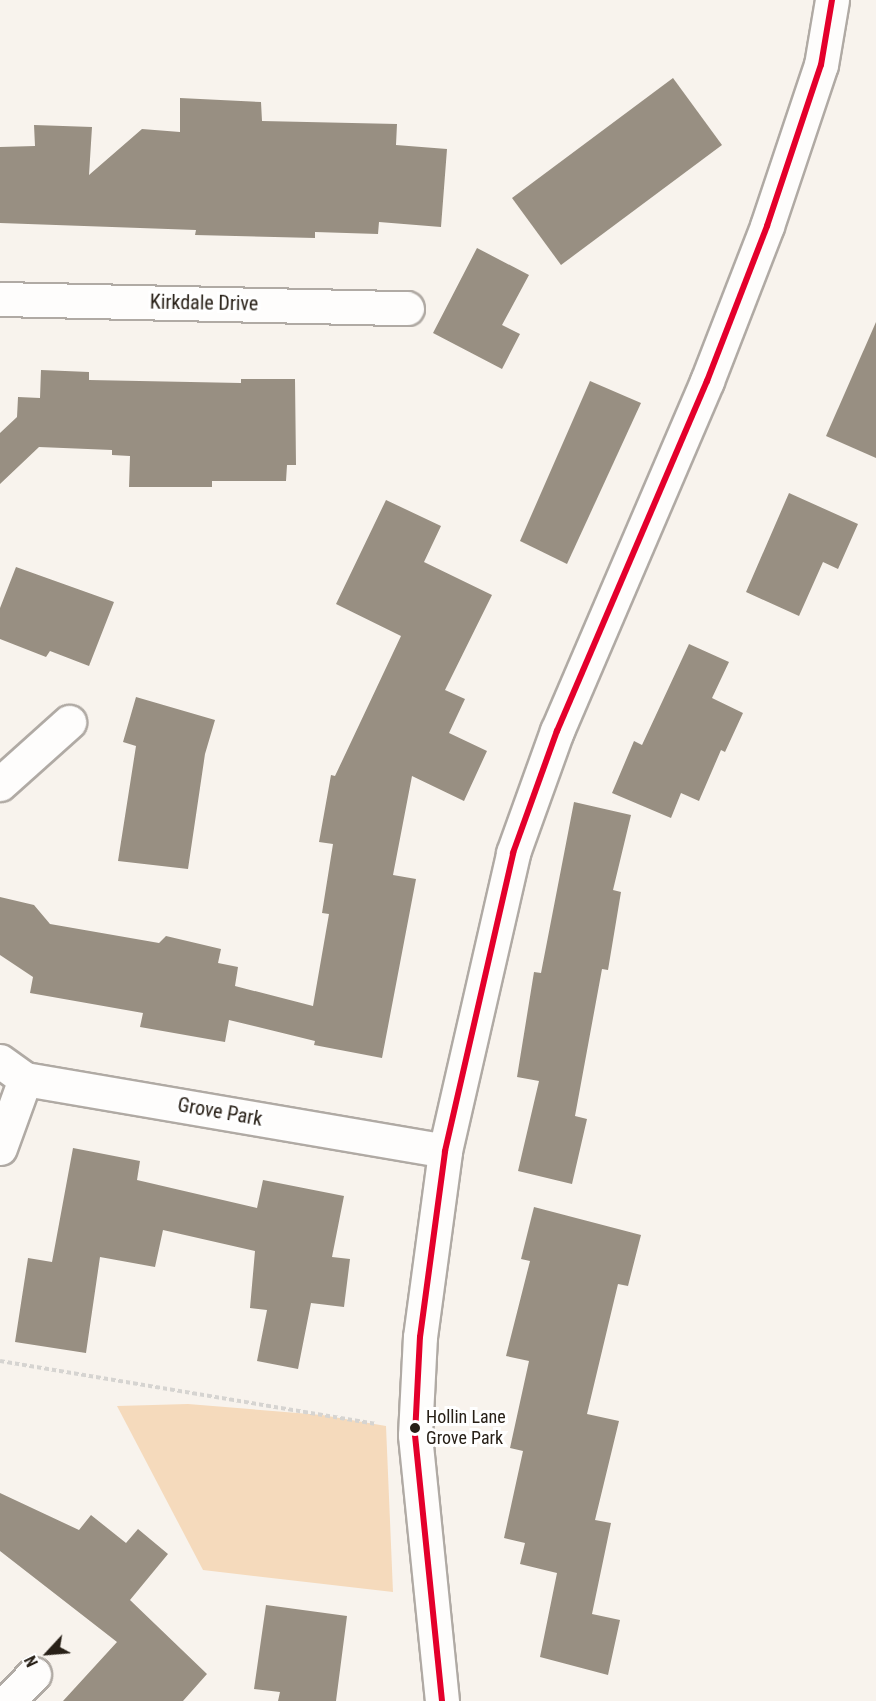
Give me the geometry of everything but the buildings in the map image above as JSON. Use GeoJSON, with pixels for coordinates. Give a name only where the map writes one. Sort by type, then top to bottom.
{"type":"FeatureCollection","features":[{"type":"Feature","properties":{"kind":"street"},"geometry":{"type":"LineString","coordinates":[[442,1701],[415,1435],[420,1336],[445,1150],[513,853],[557,731],[707,381],[767,226],[821,65],[832,0]]}},
{"type":"Feature","properties":{"kind":"street","name":"Kirkdale Drive"},"geometry":{"type":"LineString","coordinates":[[0,299],[407,308]]}},
{"type":"Feature","properties":{"kind":"street"},"geometry":{"type":"LineString","coordinates":[[0,784],[69,722]]}},
{"type":"Feature","properties":{"kind":"street"},"geometry":{"type":"LineString","coordinates":[[0,1149],[13,1070]]}},
{"type":"Feature","properties":{"kind":"street","name":"Grove Park"},"geometry":{"type":"LineString","coordinates":[[13,1070],[445,1150]]}},
{"type":"Feature","properties":{"kind":"street"},"geometry":{"type":"LineString","coordinates":[[0,1696],[9,1701],[34,1674]]}},
{"type":"Feature","properties":{"kind":"path"},"geometry":{"type":"LineString","coordinates":[[0,1361],[376,1424],[415,1435]]}},
{"type":"Feature","properties":{"kind":"shaded area"},"geometry":{"type":"Polygon","coordinates":[[[188,1404],[322,1415],[386,1426],[393,1592],[203,1570],[117,1406],[188,1404]]]}},
{"type":"Feature","properties":{"kind":"transit line"},"geometry":{"type":"LineString","coordinates":[[442,1701],[415,1435],[420,1337],[445,1151],[513,853],[557,731],[707,381],[767,226],[821,65],[832,0]]}},
{"type":"Feature","properties":{"kind":"place","name":"Hollin Lane Grove Park"},"geometry":{"type":"Point","coordinates":[415,1428]}}]}
